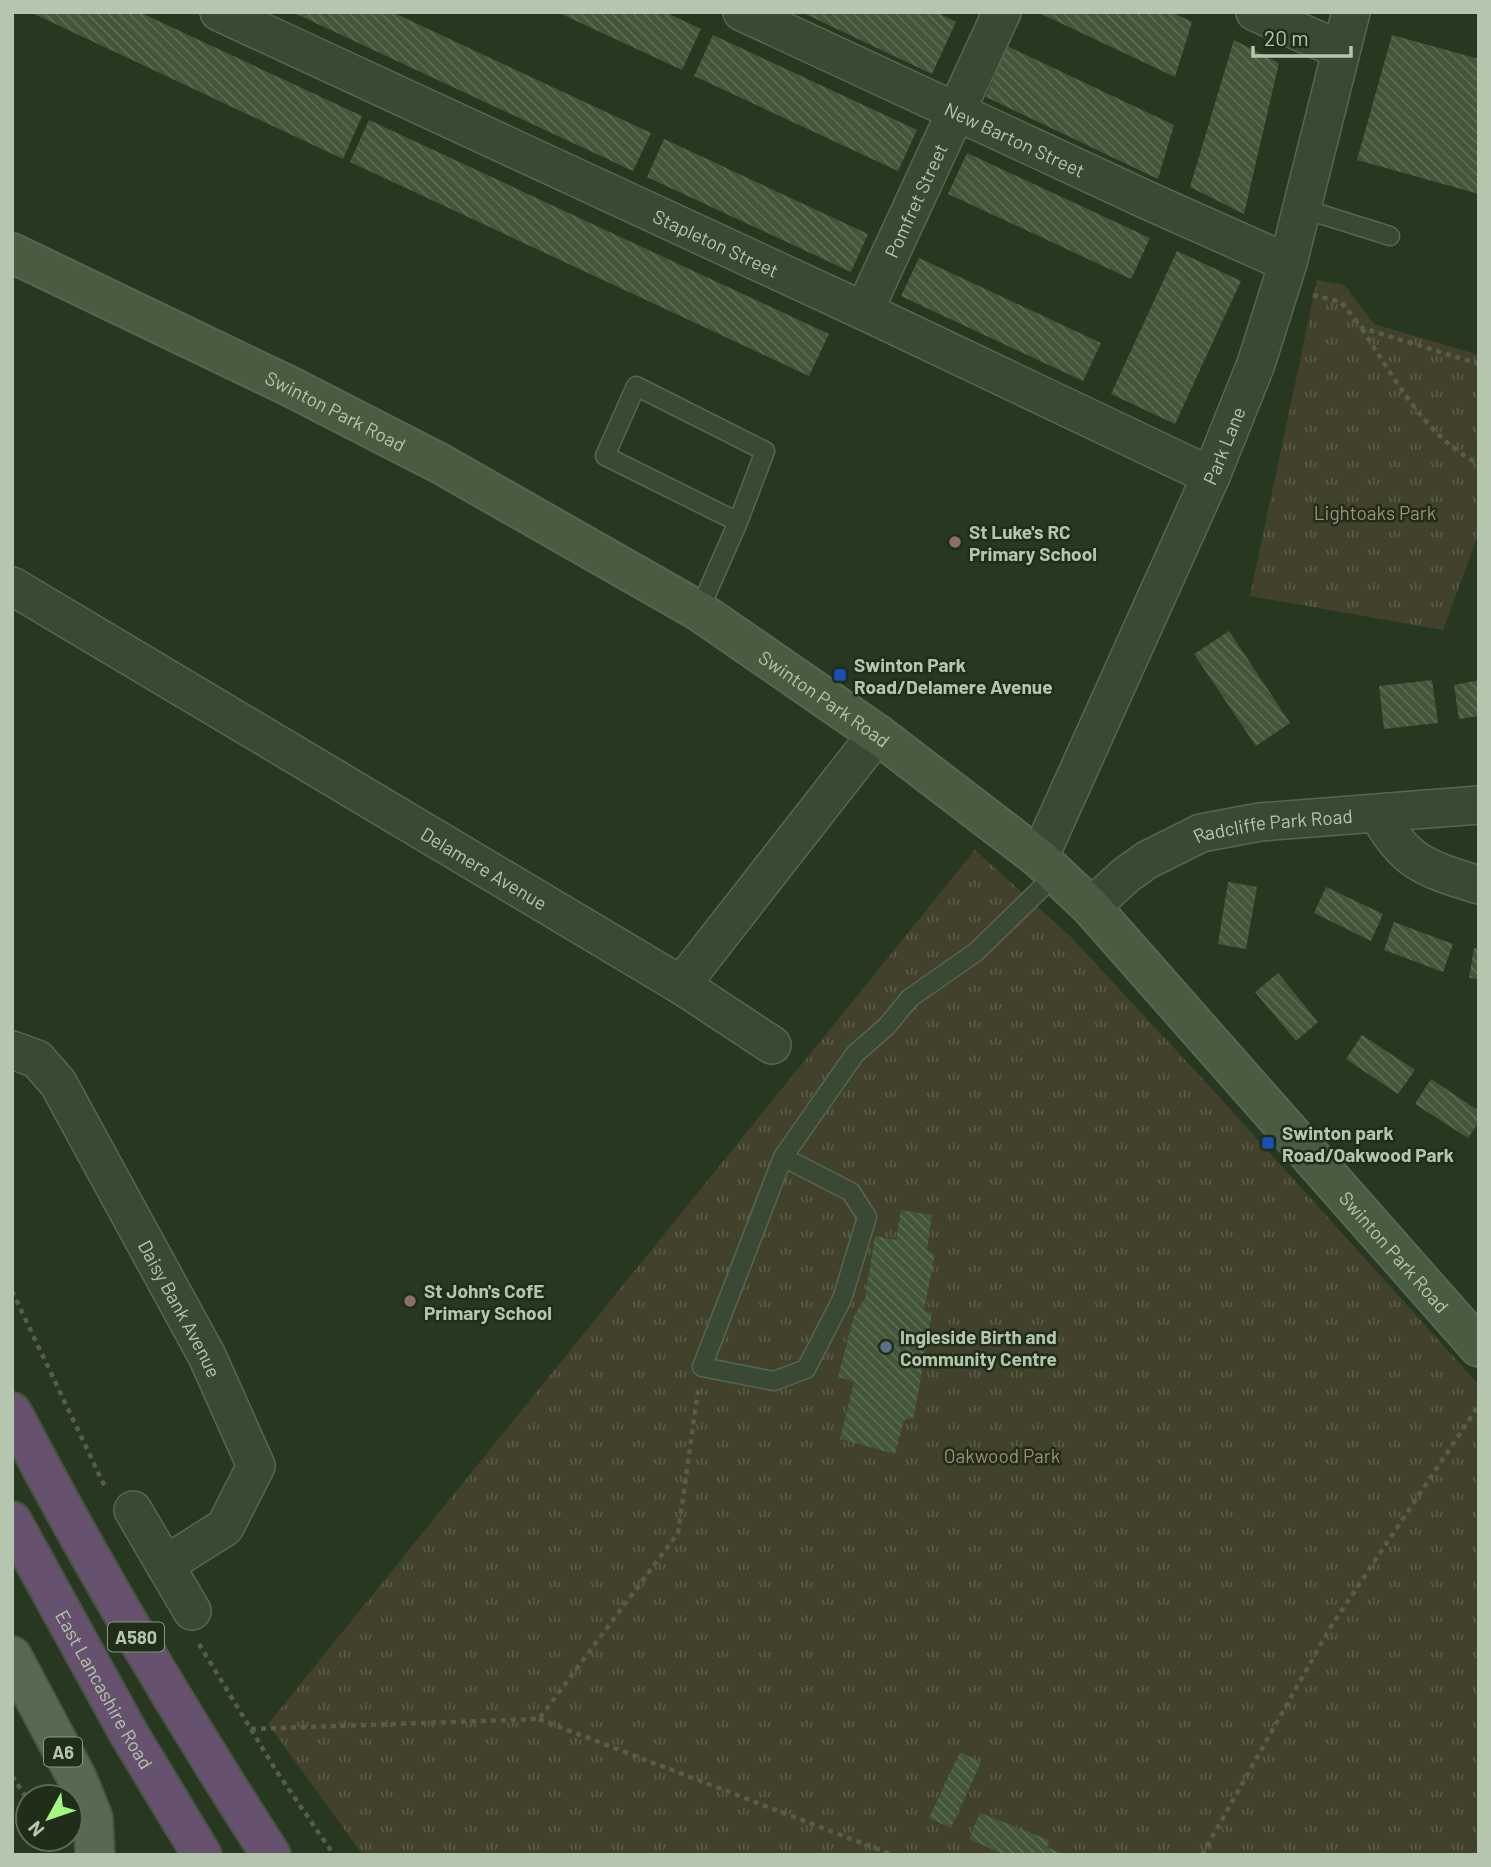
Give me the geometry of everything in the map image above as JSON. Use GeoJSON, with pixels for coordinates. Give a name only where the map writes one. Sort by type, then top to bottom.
{"type":"FeatureCollection","features":[{"type":"Feature","properties":{"kind":"highway"},"geometry":{"type":"LineString","coordinates":[[12,1388],[41,1467]]}},
{"type":"Feature","properties":{"kind":"highway","name":"A580"},"geometry":{"type":"LineString","coordinates":[[12,1412],[80,1540],[157,1673],[271,1855]]}},
{"type":"Feature","properties":{"kind":"highway","name":"East Lancashire Road"},"geometry":{"type":"LineString","coordinates":[[12,1521],[129,1734],[202,1855]]}},
{"type":"Feature","properties":{"kind":"main road","name":"A6"},"geometry":{"type":"LineString","coordinates":[[12,1656],[77,1778],[93,1818],[94,1855]]}},
{"type":"Feature","properties":{"kind":"street","name":"Stapleton Street"},"geometry":{"type":"LineString","coordinates":[[219,12],[1211,476]]}},
{"type":"Feature","properties":{"kind":"street","name":"New Barton Street"},"geometry":{"type":"LineString","coordinates":[[742,12],[1288,263]]}},
{"type":"Feature","properties":{"kind":"street","name":"Pomfret Street"},"geometry":{"type":"LineString","coordinates":[[863,311],[1002,12]]}},
{"type":"Feature","properties":{"kind":"street"},"geometry":{"type":"LineString","coordinates":[[1255,12],[1340,50]]}},
{"type":"Feature","properties":{"kind":"street","name":"Park Lane"},"geometry":{"type":"LineString","coordinates":[[1048,866],[1256,364],[1288,263],[1351,12]]}},
{"type":"Feature","properties":{"kind":"street","name":"Swinton Park Road"},"geometry":{"type":"LineString","coordinates":[[12,253],[291,387],[441,464],[698,611],[877,734],[1048,866],[1091,907],[1479,1347]]}},
{"type":"Feature","properties":{"kind":"street","name":"Delamere Avenue"},"geometry":{"type":"LineString","coordinates":[[12,586],[681,985],[772,1045]]}},
{"type":"Feature","properties":{"kind":"street"},"geometry":{"type":"LineString","coordinates":[[681,985],[877,734]]}},
{"type":"Feature","properties":{"kind":"street","name":"Radcliffe Park Road"},"geometry":{"type":"LineString","coordinates":[[1091,907],[1147,860],[1201,832],[1261,822],[1479,805]]}},
{"type":"Feature","properties":{"kind":"street"},"geometry":{"type":"LineString","coordinates":[[1378,813],[1388,832],[1406,855],[1438,872],[1479,885]]}},
{"type":"Feature","properties":{"kind":"street","name":"Daisy Bank Avenue"},"geometry":{"type":"LineString","coordinates":[[12,1050],[37,1059],[58,1083],[207,1356],[256,1466],[225,1527],[165,1565]]}},
{"type":"Feature","properties":{"kind":"street"},"geometry":{"type":"LineString","coordinates":[[133,1510],[192,1611]]}},
{"type":"Feature","properties":{"kind":"lane"},"geometry":{"type":"LineString","coordinates":[[1301,208],[1390,236]]}},
{"type":"Feature","properties":{"kind":"lane"},"geometry":{"type":"LineString","coordinates":[[698,611],[738,522],[765,451],[636,386],[605,456],[738,522]]}},
{"type":"Feature","properties":{"kind":"lane"},"geometry":{"type":"LineString","coordinates":[[783,1157],[851,1192],[867,1217],[842,1299],[806,1369],[774,1381],[702,1367],[783,1157],[855,1054],[887,1026],[909,998],[976,952],[1048,866]]}},
{"type":"Feature","properties":{"kind":"path"},"geometry":{"type":"LineString","coordinates":[[1275,299],[1313,295],[1341,302],[1362,328],[1421,415],[1463,456],[1479,464]]}},
{"type":"Feature","properties":{"kind":"path"},"geometry":{"type":"LineString","coordinates":[[1362,328],[1479,364]]}},
{"type":"Feature","properties":{"kind":"path"},"geometry":{"type":"LineString","coordinates":[[539,1719],[678,1534],[702,1367]]}},
{"type":"Feature","properties":{"kind":"path"},"geometry":{"type":"LineString","coordinates":[[1202,1855],[1330,1628],[1479,1405]]}},
{"type":"Feature","properties":{"kind":"path"},"geometry":{"type":"LineString","coordinates":[[251,1729],[539,1719],[893,1855]]}},
{"type":"Feature","properties":{"kind":"green space","name":"Lightoaks Park"},"geometry":{"type":"Polygon","coordinates":[[[1317,280],[1344,285],[1374,324],[1479,355],[1479,533],[1443,630],[1250,596],[1317,280]]]}},
{"type":"Feature","properties":{"kind":"green space","name":"Oakwood Park"},"geometry":{"type":"Polygon","coordinates":[[[975,850],[1071,937],[1479,1385],[1479,1855],[363,1855],[268,1724],[975,850]]]}},
{"type":"Feature","properties":{"kind":"building"},"geometry":{"type":"Polygon","coordinates":[[[30,12],[139,12],[362,116],[343,159],[30,12]]]}},
{"type":"Feature","properties":{"kind":"building"},"geometry":{"type":"Polygon","coordinates":[[[292,12],[392,12],[651,133],[633,171],[292,12]]]}},
{"type":"Feature","properties":{"kind":"building"},"geometry":{"type":"Polygon","coordinates":[[[557,12],[665,12],[701,29],[682,70],[557,12]]]}},
{"type":"Feature","properties":{"kind":"building"},"geometry":{"type":"Polygon","coordinates":[[[801,12],[936,12],[956,22],[932,74],[801,12]]]}},
{"type":"Feature","properties":{"kind":"building"},"geometry":{"type":"Polygon","coordinates":[[[1037,12],[1171,12],[1192,22],[1175,77],[1037,12]]]}},
{"type":"Feature","properties":{"kind":"building"},"geometry":{"type":"Polygon","coordinates":[[[713,35],[917,130],[898,171],[694,76],[713,35]]]}},
{"type":"Feature","properties":{"kind":"building"},"geometry":{"type":"Polygon","coordinates":[[[1392,35],[1479,59],[1479,194],[1357,160],[1392,35]]]}},
{"type":"Feature","properties":{"kind":"building"},"geometry":{"type":"Polygon","coordinates":[[[1234,40],[1279,63],[1244,214],[1190,187],[1234,40]]]}},
{"type":"Feature","properties":{"kind":"building"},"geometry":{"type":"Polygon","coordinates":[[[1007,46],[1174,125],[1158,179],[986,97],[1007,46]]]}},
{"type":"Feature","properties":{"kind":"building"},"geometry":{"type":"Polygon","coordinates":[[[369,120],[829,334],[809,376],[350,162],[369,120]]]}},
{"type":"Feature","properties":{"kind":"building"},"geometry":{"type":"Polygon","coordinates":[[[664,139],[868,234],[851,272],[647,177],[664,139]]]}},
{"type":"Feature","properties":{"kind":"building"},"geometry":{"type":"Polygon","coordinates":[[[967,153],[1150,238],[1131,279],[948,194],[967,153]]]}},
{"type":"Feature","properties":{"kind":"building"},"geometry":{"type":"Polygon","coordinates":[[[1177,251],[1241,281],[1175,424],[1111,394],[1177,251]]]}},
{"type":"Feature","properties":{"kind":"building"},"geometry":{"type":"Polygon","coordinates":[[[919,258],[1101,343],[1083,381],[901,296],[919,258]]]}},
{"type":"Feature","properties":{"kind":"building"},"geometry":{"type":"Polygon","coordinates":[[[1229,631],[1290,723],[1256,746],[1194,654],[1229,631]]]}},
{"type":"Feature","properties":{"kind":"building"},"geometry":{"type":"Polygon","coordinates":[[[1432,680],[1438,723],[1384,729],[1379,686],[1432,680]]]}},
{"type":"Feature","properties":{"kind":"building"},"geometry":{"type":"Polygon","coordinates":[[[1479,680],[1479,716],[1459,719],[1454,685],[1479,680]]]}},
{"type":"Feature","properties":{"kind":"building"},"geometry":{"type":"Polygon","coordinates":[[[1228,882],[1257,887],[1246,949],[1218,944],[1228,882]]]}},
{"type":"Feature","properties":{"kind":"building"},"geometry":{"type":"Polygon","coordinates":[[[1326,887],[1383,914],[1371,941],[1314,913],[1326,887]]]}},
{"type":"Feature","properties":{"kind":"building"},"geometry":{"type":"Polygon","coordinates":[[[1394,922],[1453,944],[1443,972],[1384,950],[1394,922]]]}},
{"type":"Feature","properties":{"kind":"building"},"geometry":{"type":"Polygon","coordinates":[[[1474,948],[1479,949],[1479,979],[1469,978],[1474,948]]]}},
{"type":"Feature","properties":{"kind":"building"},"geometry":{"type":"Polygon","coordinates":[[[1278,973],[1318,1022],[1296,1041],[1255,992],[1278,973]]]}},
{"type":"Feature","properties":{"kind":"building"},"geometry":{"type":"Polygon","coordinates":[[[1362,1035],[1415,1070],[1398,1094],[1346,1059],[1362,1035]]]}},
{"type":"Feature","properties":{"kind":"building"},"geometry":{"type":"Polygon","coordinates":[[[1431,1079],[1479,1111],[1479,1122],[1468,1138],[1415,1104],[1431,1079]]]}},
{"type":"Feature","properties":{"kind":"building","name":"Ingleside Birth and Community Centre"},"geometry":{"type":"Polygon","coordinates":[[[901,1210],[932,1215],[927,1250],[935,1254],[924,1311],[932,1313],[914,1417],[904,1420],[895,1454],[840,1439],[854,1382],[838,1377],[854,1316],[865,1298],[875,1236],[896,1240],[901,1210]]]}},
{"type":"Feature","properties":{"kind":"building"},"geometry":{"type":"Polygon","coordinates":[[[960,1752],[981,1762],[951,1828],[929,1818],[960,1752]]]}},
{"type":"Feature","properties":{"kind":"building"},"geometry":{"type":"Polygon","coordinates":[[[980,1813],[1049,1840],[1047,1847],[1065,1855],[1005,1855],[969,1839],[980,1813]]]}},
{"type":"Feature","properties":{"kind":"place","name":"St Luke's RC Primary School"},"geometry":{"type":"Point","coordinates":[955,542]}},
{"type":"Feature","properties":{"kind":"place","name":"Swinton Park Road/Delamere Avenue"},"geometry":{"type":"Point","coordinates":[840,675]}},
{"type":"Feature","properties":{"kind":"place","name":"Swinton park Road/Oakwood Park"},"geometry":{"type":"Point","coordinates":[1268,1143]}},
{"type":"Feature","properties":{"kind":"place","name":"St John's CofE Primary School"},"geometry":{"type":"Point","coordinates":[410,1301]}},
{"type":"Feature","properties":{"kind":"place","name":"Ingleside Birth and Community Centre"},"geometry":{"type":"Point","coordinates":[886,1347]}}]}
